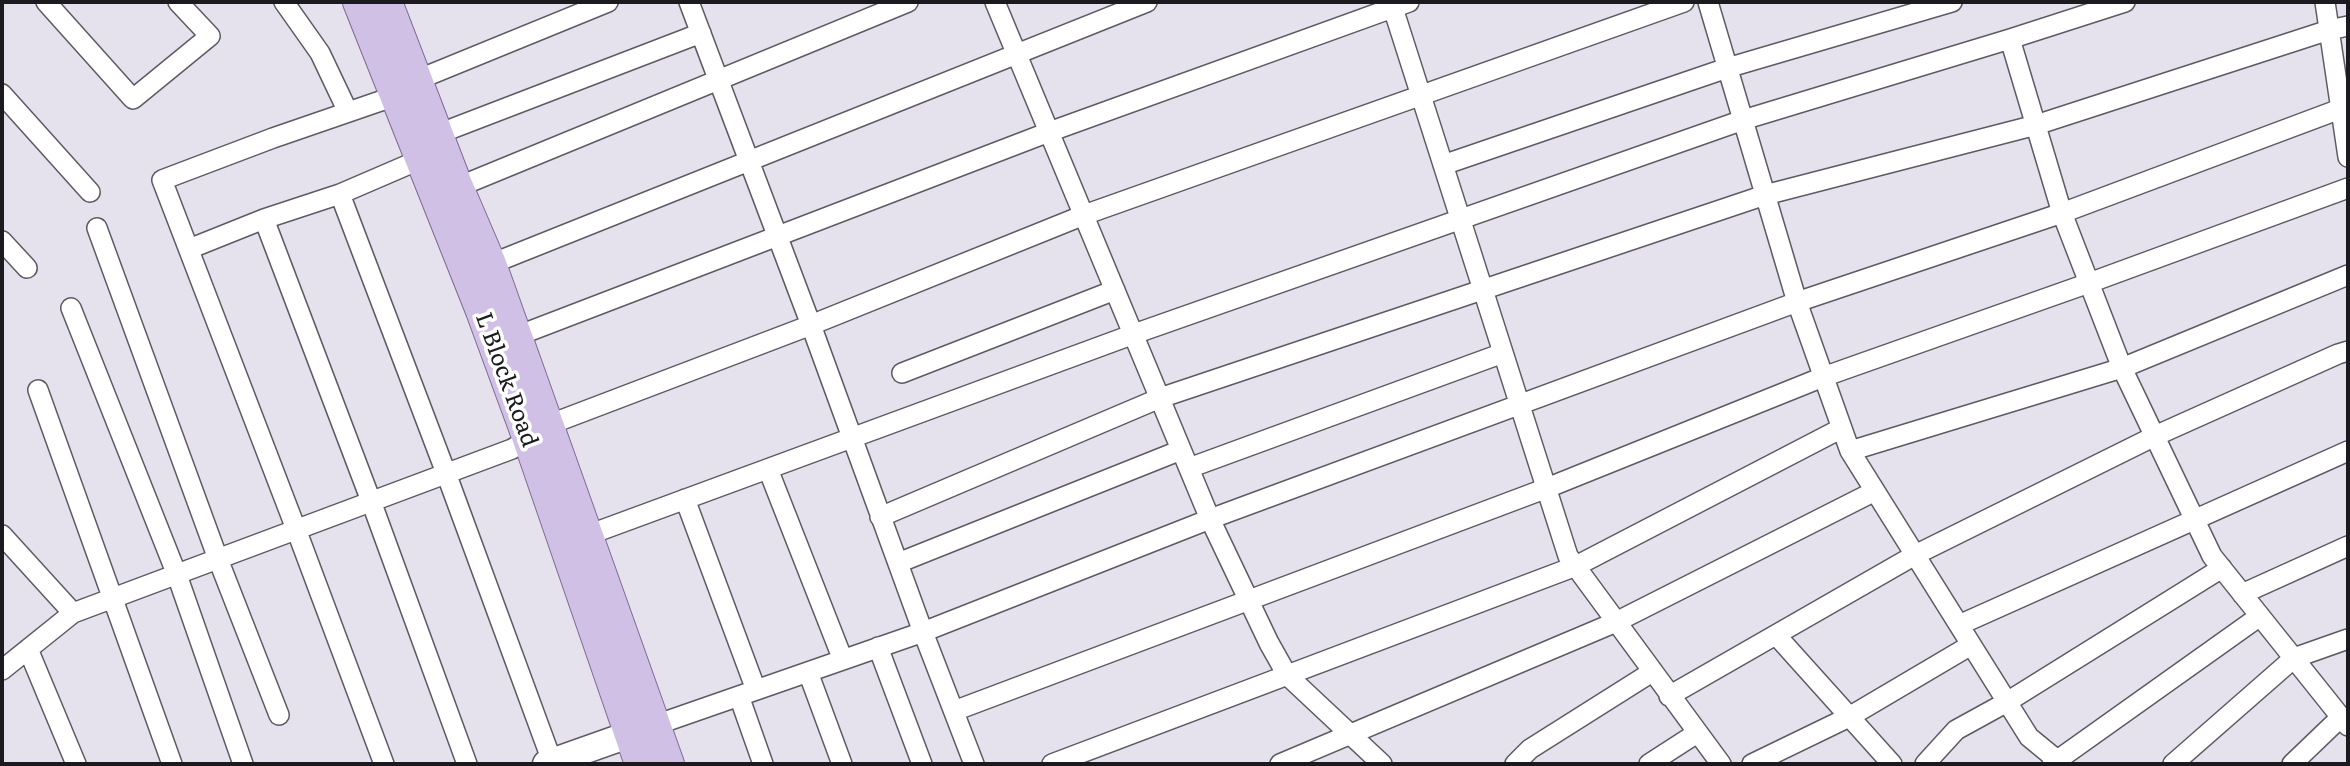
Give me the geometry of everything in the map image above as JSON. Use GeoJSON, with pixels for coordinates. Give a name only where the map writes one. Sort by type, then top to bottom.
{"type":"FeatureCollection","features":[{"type":"Feature","properties":{"kind":"main road","name":"L Block Road"},"geometry":{"type":"LineString","coordinates":[[358,2],[406,88],[438,134],[517,336],[538,433],[642,730],[669,764]]}},
{"type":"Feature","properties":{"kind":"main road","name":"L Block Road"},"geometry":{"type":"LineString","coordinates":[[387,2],[419,160],[538,433],[588,535],[642,730],[640,764]]}},
{"type":"Feature","properties":{"kind":"street"},"geometry":{"type":"LineString","coordinates":[[46,2],[133,99],[210,36],[178,2]]}},
{"type":"Feature","properties":{"kind":"street"},"geometry":{"type":"LineString","coordinates":[[284,2],[320,53],[348,112]]}},
{"type":"Feature","properties":{"kind":"street"},"geometry":{"type":"LineString","coordinates":[[384,764],[162,180],[348,112],[554,22],[608,2]]}},
{"type":"Feature","properties":{"kind":"street"},"geometry":{"type":"LineString","coordinates":[[689,2],[974,764]]}},
{"type":"Feature","properties":{"kind":"street"},"geometry":{"type":"LineString","coordinates":[[458,187],[908,2]]}},
{"type":"Feature","properties":{"kind":"street"},"geometry":{"type":"LineString","coordinates":[[995,2],[1210,519],[1248,600],[1287,675],[1382,764]]}},
{"type":"Feature","properties":{"kind":"street"},"geometry":{"type":"LineString","coordinates":[[491,264],[1147,2]]}},
{"type":"Feature","properties":{"kind":"street"},"geometry":{"type":"LineString","coordinates":[[2,669],[73,613],[513,449],[538,433],[1084,215],[1684,2]]}},
{"type":"Feature","properties":{"kind":"street"},"geometry":{"type":"LineString","coordinates":[[1708,2],[1797,302],[1850,451],[2029,737],[2057,763],[2260,615]]}},
{"type":"Feature","properties":{"kind":"street"},"geometry":{"type":"LineString","coordinates":[[1443,165],[1727,68],[1952,2]]}},
{"type":"Feature","properties":{"kind":"street"},"geometry":{"type":"LineString","coordinates":[[588,535],[1133,334],[1743,120],[2125,2]]}},
{"type":"Feature","properties":{"kind":"street"},"geometry":{"type":"LineString","coordinates":[[2325,2],[2339,28],[2348,157]]}},
{"type":"Feature","properties":{"kind":"street"},"geometry":{"type":"LineString","coordinates":[[517,336],[1048,132],[1401,5],[1421,95],[1568,556],[1721,764]]}},
{"type":"Feature","properties":{"kind":"street"},"geometry":{"type":"LineString","coordinates":[[880,517],[1160,398],[1483,289],[1765,195],[2036,125],[2339,28]]}},
{"type":"Feature","properties":{"kind":"street"},"geometry":{"type":"LineString","coordinates":[[438,134],[701,33]]}},
{"type":"Feature","properties":{"kind":"street"},"geometry":{"type":"LineString","coordinates":[[2010,39],[2062,213],[2089,284],[2122,368],[2212,556],[2345,721],[2292,764]]}},
{"type":"Feature","properties":{"kind":"street"},"geometry":{"type":"LineString","coordinates":[[2,94],[90,192]]}},
{"type":"Feature","properties":{"kind":"street"},"geometry":{"type":"LineString","coordinates":[[340,194],[446,473],[550,763],[923,632],[1210,519],[1797,302],[2062,213],[2345,107]]}},
{"type":"Feature","properties":{"kind":"street"},"geometry":{"type":"LineString","coordinates":[[189,249],[264,219],[340,194],[419,160]]}},
{"type":"Feature","properties":{"kind":"street"},"geometry":{"type":"LineString","coordinates":[[954,711],[1546,488],[1823,377],[2089,284],[2348,188]]}},
{"type":"Feature","properties":{"kind":"street"},"geometry":{"type":"LineString","coordinates":[[264,219],[467,764]]}},
{"type":"Feature","properties":{"kind":"street"},"geometry":{"type":"LineString","coordinates":[[97,228],[218,559],[279,715]]}},
{"type":"Feature","properties":{"kind":"street"},"geometry":{"type":"LineString","coordinates":[[2,241],[27,268]]}},
{"type":"Feature","properties":{"kind":"street"},"geometry":{"type":"LineString","coordinates":[[1850,451],[2122,368],[2348,275]]}},
{"type":"Feature","properties":{"kind":"street"},"geometry":{"type":"LineString","coordinates":[[902,373],[1115,290]]}},
{"type":"Feature","properties":{"kind":"street"},"geometry":{"type":"LineString","coordinates":[[71,309],[177,575],[243,764]]}},
{"type":"Feature","properties":{"kind":"street"},"geometry":{"type":"LineString","coordinates":[[1669,695],[1915,555],[2155,436],[2348,351]]}},
{"type":"Feature","properties":{"kind":"street"},"geometry":{"type":"LineString","coordinates":[[1189,468],[1503,353]]}},
{"type":"Feature","properties":{"kind":"street"},"geometry":{"type":"LineString","coordinates":[[38,390],[172,764]]}},
{"type":"Feature","properties":{"kind":"street"},"geometry":{"type":"LineString","coordinates":[[1052,764],[1576,566],[1842,428]]}},
{"type":"Feature","properties":{"kind":"street"},"geometry":{"type":"LineString","coordinates":[[898,563],[1181,450]]}},
{"type":"Feature","properties":{"kind":"street"},"geometry":{"type":"LineString","coordinates":[[1959,625],[2348,451]]}},
{"type":"Feature","properties":{"kind":"street"},"geometry":{"type":"LineString","coordinates":[[768,469],[843,660]]}},
{"type":"Feature","properties":{"kind":"street"},"geometry":{"type":"LineString","coordinates":[[1280,764],[1616,622],[1875,491]]}},
{"type":"Feature","properties":{"kind":"street"},"geometry":{"type":"LineString","coordinates":[[685,499],[747,693],[763,764]]}},
{"type":"Feature","properties":{"kind":"street"},"geometry":{"type":"LineString","coordinates":[[2,535],[73,613]]}},
{"type":"Feature","properties":{"kind":"street"},"geometry":{"type":"LineString","coordinates":[[2242,594],[2348,546]]}},
{"type":"Feature","properties":{"kind":"street"},"geometry":{"type":"LineString","coordinates":[[1925,764],[1956,730],[2007,702],[2222,568]]}},
{"type":"Feature","properties":{"kind":"street"},"geometry":{"type":"LineString","coordinates":[[1776,635],[1892,764]]}},
{"type":"Feature","properties":{"kind":"street"},"geometry":{"type":"LineString","coordinates":[[2173,764],[2294,659],[2348,639]]}},
{"type":"Feature","properties":{"kind":"street"},"geometry":{"type":"LineString","coordinates":[[1752,764],[1849,717],[1972,645]]}},
{"type":"Feature","properties":{"kind":"street"},"geometry":{"type":"LineString","coordinates":[[878,647],[922,764]]}},
{"type":"Feature","properties":{"kind":"street"},"geometry":{"type":"LineString","coordinates":[[28,649],[76,764]]}},
{"type":"Feature","properties":{"kind":"street"},"geometry":{"type":"LineString","coordinates":[[808,672],[842,764]]}},
{"type":"Feature","properties":{"kind":"street"},"geometry":{"type":"LineString","coordinates":[[1515,764],[1530,749],[1652,672]]}},
{"type":"Feature","properties":{"kind":"street"},"geometry":{"type":"LineString","coordinates":[[1649,764],[1697,733]]}}]}
